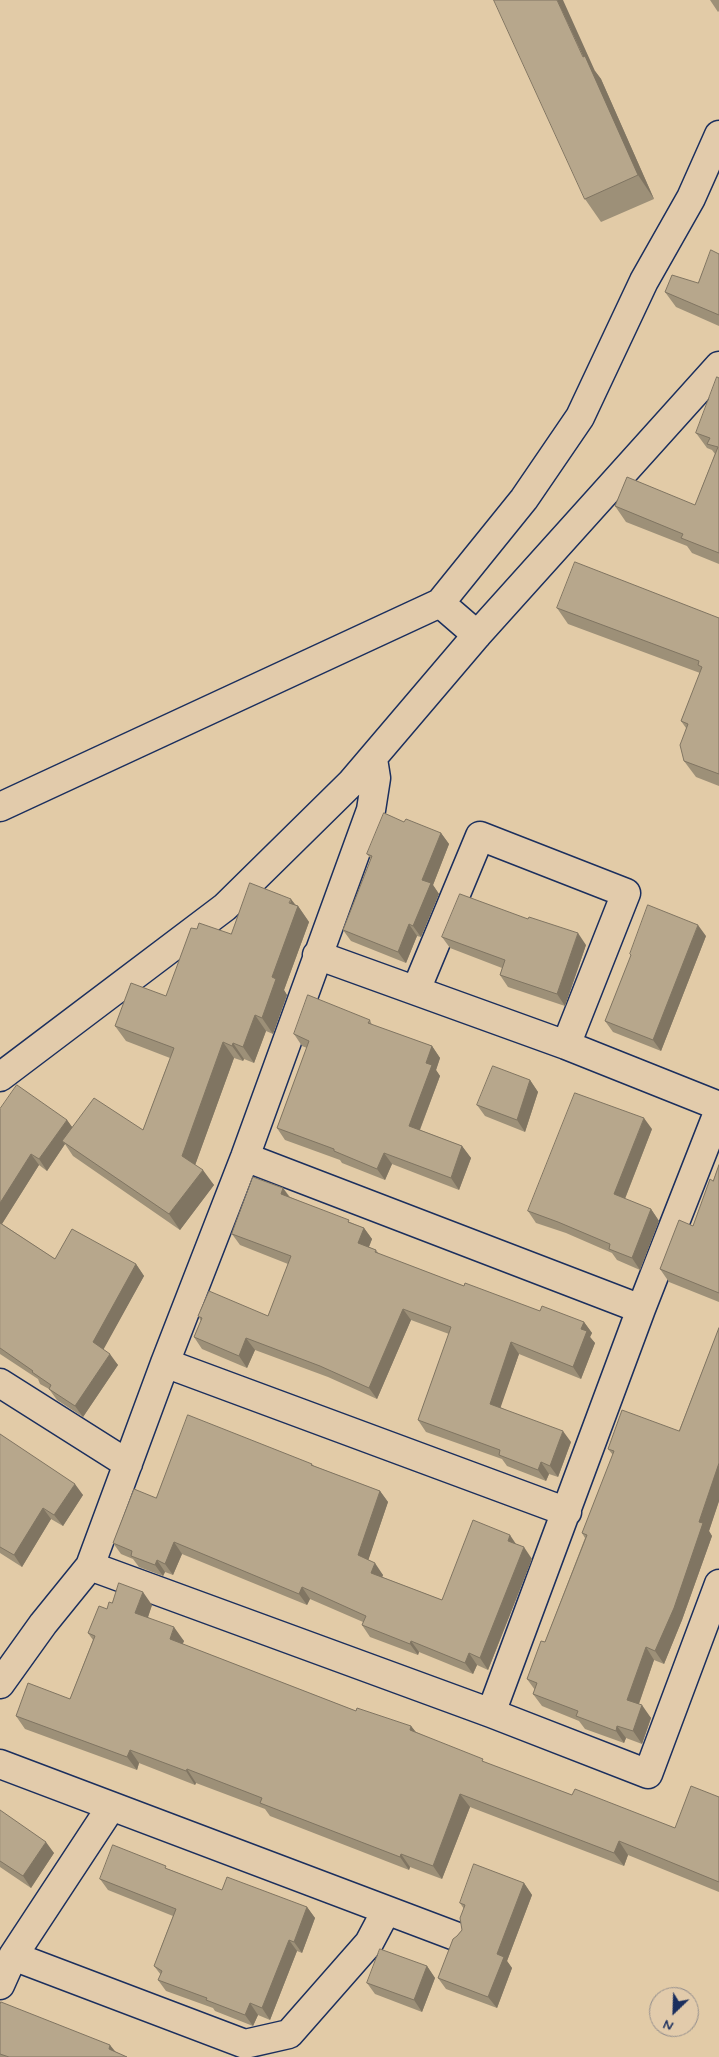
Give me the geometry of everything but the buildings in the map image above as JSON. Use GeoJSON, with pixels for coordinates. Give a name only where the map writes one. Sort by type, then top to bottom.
{"type":"FeatureCollection","features":[{"type":"Feature","properties":{"kind":"street"},"geometry":{"type":"LineString","coordinates":[[0,807],[440,604],[524,499],[580,416],[644,282],[691,198],[719,135]]}},
{"type":"Feature","properties":{"kind":"street"},"geometry":{"type":"LineString","coordinates":[[0,1077],[225,907],[351,783],[477,635],[719,366]]}},
{"type":"Feature","properties":{"kind":"street"},"geometry":{"type":"LineString","coordinates":[[440,604],[477,635]]}},
{"type":"Feature","properties":{"kind":"street"},"geometry":{"type":"LineString","coordinates":[[0,1684],[43,1624],[90,1566],[165,1363],[245,1157],[371,810],[376,778],[373,759]]}},
{"type":"Feature","properties":{"kind":"street"},"geometry":{"type":"LineString","coordinates":[[416,990],[480,836],[626,893],[566,1045]]}},
{"type":"Feature","properties":{"kind":"street"},"geometry":{"type":"LineString","coordinates":[[317,955],[566,1045],[719,1106]]}},
{"type":"Feature","properties":{"kind":"street"},"geometry":{"type":"LineString","coordinates":[[491,1713],[641,1309],[719,1110]]}},
{"type":"Feature","properties":{"kind":"street"},"geometry":{"type":"LineString","coordinates":[[245,1157],[641,1309]]}},
{"type":"Feature","properties":{"kind":"street"},"geometry":{"type":"LineString","coordinates":[[165,1363],[567,1512]]}},
{"type":"Feature","properties":{"kind":"street"},"geometry":{"type":"LineString","coordinates":[[0,1383],[128,1464]]}},
{"type":"Feature","properties":{"kind":"street"},"geometry":{"type":"LineString","coordinates":[[90,1566],[491,1713],[648,1774],[719,1584]]}},
{"type":"Feature","properties":{"kind":"street"},"geometry":{"type":"LineString","coordinates":[[0,1764],[455,1936]]}},
{"type":"Feature","properties":{"kind":"street"},"geometry":{"type":"LineString","coordinates":[[0,1985],[13,1956],[111,1807]]}},
{"type":"Feature","properties":{"kind":"street"},"geometry":{"type":"LineString","coordinates":[[13,1956],[244,2050],[289,2034],[369,1943],[386,1910]]}}]}
